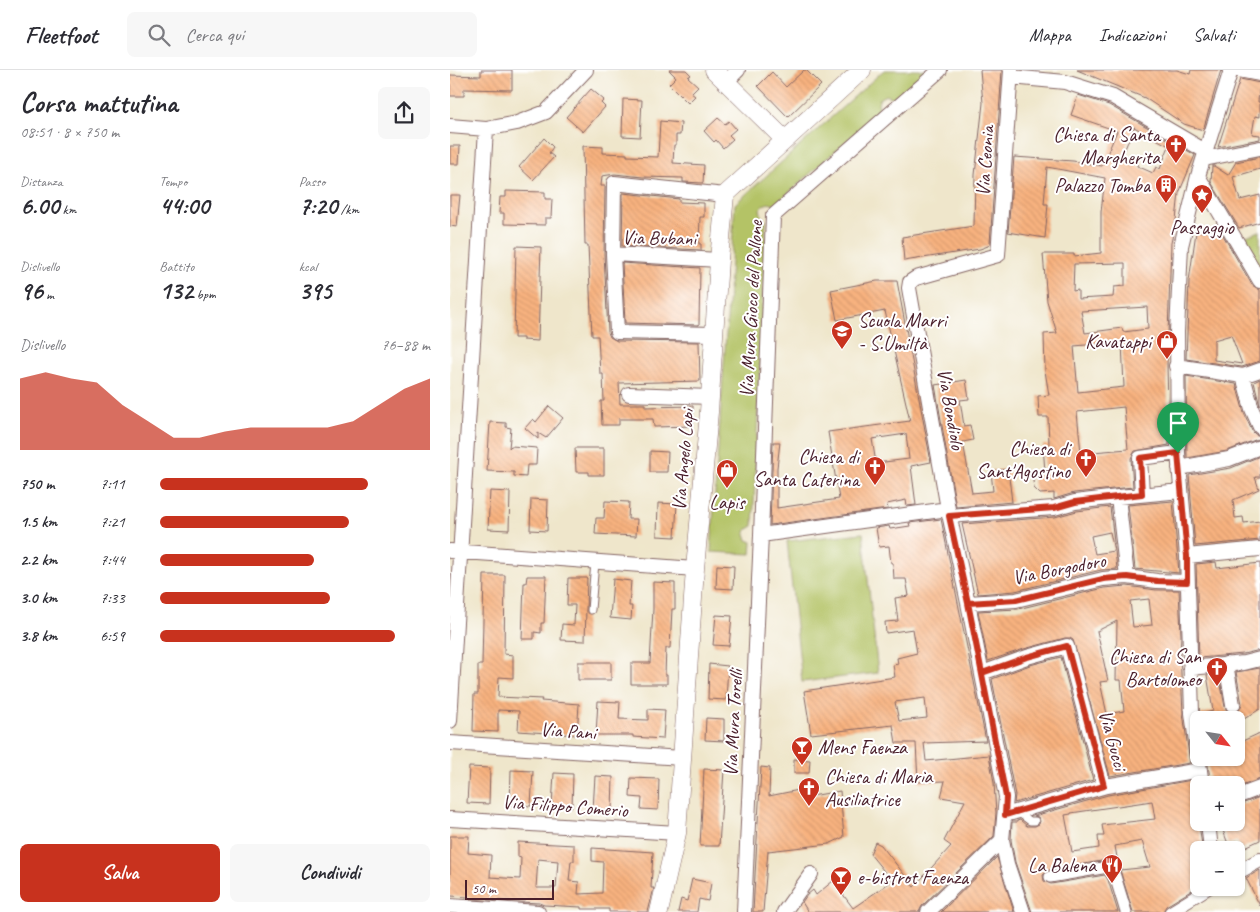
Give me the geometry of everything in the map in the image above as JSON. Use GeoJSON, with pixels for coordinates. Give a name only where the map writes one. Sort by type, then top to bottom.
{"type":"FeatureCollection","features":[{"type":"Feature","properties":{"kind":"street"},"geometry":{"type":"LineString","coordinates":[[450,126],[486,129],[517,123],[546,112],[586,70]]}},
{"type":"Feature","properties":{"kind":"street"},"geometry":{"type":"LineString","coordinates":[[613,254],[614,183],[724,195],[862,70]]}},
{"type":"Feature","properties":{"kind":"street","name":"Via Mura Gioco del Pallone"},"geometry":{"type":"LineString","coordinates":[[761,535],[773,216],[940,70]]}},
{"type":"Feature","properties":{"kind":"street"},"geometry":{"type":"LineString","coordinates":[[1201,776],[1192,713],[1187,556],[1178,453],[1176,366],[1181,246],[1198,176],[1231,70]]}},
{"type":"Feature","properties":{"kind":"street"},"geometry":{"type":"LineString","coordinates":[[1239,70],[1260,74]]}},
{"type":"Feature","properties":{"kind":"street"},"geometry":{"type":"LineString","coordinates":[[1011,73],[1065,82],[1113,97],[1204,155],[1260,148]]}},
{"type":"Feature","properties":{"kind":"street","name":"Via Ceonia"},"geometry":{"type":"LineString","coordinates":[[998,255],[1011,73]]}},
{"type":"Feature","properties":{"kind":"street"},"geometry":{"type":"LineString","coordinates":[[726,74],[785,140]]}},
{"type":"Feature","properties":{"kind":"street"},"geometry":{"type":"LineString","coordinates":[[450,721],[455,551],[486,129]]}},
{"type":"Feature","properties":{"kind":"street"},"geometry":{"type":"LineString","coordinates":[[1198,176],[1260,281]]}},
{"type":"Feature","properties":{"kind":"street","name":"Via Angelo Lapi"},"geometry":{"type":"LineString","coordinates":[[659,912],[677,833],[724,195]]}},
{"type":"Feature","properties":{"kind":"street","name":"Via Bubani"},"geometry":{"type":"LineString","coordinates":[[715,334],[617,332],[613,254],[719,260]]}},
{"type":"Feature","properties":{"kind":"street","name":"Via Bondiolo"},"geometry":{"type":"LineString","coordinates":[[998,255],[916,278],[910,282],[909,288],[949,512],[1006,797],[1011,813],[1002,840],[1007,864],[1023,912]]}},
{"type":"Feature","properties":{"kind":"street"},"geometry":{"type":"LineString","coordinates":[[1176,366],[1243,376],[1260,370]]}},
{"type":"Feature","properties":{"kind":"street"},"geometry":{"type":"LineString","coordinates":[[1243,376],[1252,409],[1260,427]]}},
{"type":"Feature","properties":{"kind":"street"},"geometry":{"type":"LineString","coordinates":[[629,394],[710,397]]}},
{"type":"Feature","properties":{"kind":"street"},"geometry":{"type":"LineString","coordinates":[[1179,468],[1229,459],[1260,447]]}},
{"type":"Feature","properties":{"kind":"street"},"geometry":{"type":"LineString","coordinates":[[1142,494],[1140,458],[1178,453]]}},
{"type":"Feature","properties":{"kind":"street"},"geometry":{"type":"LineString","coordinates":[[761,535],[949,512],[1054,508],[1075,502],[1181,491]]}},
{"type":"Feature","properties":{"kind":"street"},"geometry":{"type":"LineString","coordinates":[[1118,497],[1127,577]]}},
{"type":"Feature","properties":{"kind":"street","name":"Via Mura Torelli"},"geometry":{"type":"LineString","coordinates":[[744,912],[761,535]]}},
{"type":"Feature","properties":{"kind":"street"},"geometry":{"type":"LineString","coordinates":[[1187,556],[1260,549]]}},
{"type":"Feature","properties":{"kind":"street"},"geometry":{"type":"LineString","coordinates":[[455,551],[695,569]]}},
{"type":"Feature","properties":{"kind":"street","name":"Via Borgodoro"},"geometry":{"type":"LineString","coordinates":[[968,603],[1016,600],[1103,579],[1127,577],[1187,582]]}},
{"type":"Feature","properties":{"kind":"street","name":"Via Gucci"},"geometry":{"type":"LineString","coordinates":[[982,673],[1027,657],[1067,646],[1104,786]]}},
{"type":"Feature","properties":{"kind":"street"},"geometry":{"type":"LineString","coordinates":[[1190,668],[1260,659]]}},
{"type":"Feature","properties":{"kind":"street"},"geometry":{"type":"LineString","coordinates":[[1226,664],[1234,705]]}},
{"type":"Feature","properties":{"kind":"street","name":"Via Pani"},"geometry":{"type":"LineString","coordinates":[[450,743],[682,758]]}},
{"type":"Feature","properties":{"kind":"street"},"geometry":{"type":"LineString","coordinates":[[1011,813],[1104,786],[1200,770]]}},
{"type":"Feature","properties":{"kind":"street"},"geometry":{"type":"LineString","coordinates":[[1245,794],[1260,788]]}},
{"type":"Feature","properties":{"kind":"street","name":"Via Filippo Comerio"},"geometry":{"type":"LineString","coordinates":[[450,819],[677,833]]}},
{"type":"Feature","properties":{"kind":"street"},"geometry":{"type":"LineString","coordinates":[[928,912],[1002,840]]}},
{"type":"Feature","properties":{"kind":"street"},"geometry":{"type":"LineString","coordinates":[[1245,868],[1260,860]]}},
{"type":"Feature","properties":{"kind":"street"},"geometry":{"type":"LineString","coordinates":[[1050,877],[1108,867],[1115,876],[1126,912]]}},
{"type":"Feature","properties":{"kind":"street"},"geometry":{"type":"LineString","coordinates":[[784,912],[811,874]]}},
{"type":"Feature","properties":{"kind":"street"},"geometry":{"type":"LineString","coordinates":[[1170,912],[1196,896]]}},
{"type":"Feature","properties":{"kind":"street"},"geometry":{"type":"LineString","coordinates":[[450,906],[538,912]]}},
{"type":"Feature","properties":{"kind":"lane"},"geometry":{"type":"LineString","coordinates":[[591,610],[595,562]]}},
{"type":"Feature","properties":{"kind":"lane"},"geometry":{"type":"LineString","coordinates":[[1011,813],[1030,821],[1035,821]]}},
{"type":"Feature","properties":{"kind":"green space"},"geometry":{"type":"Polygon","coordinates":[[[884,70],[927,70],[894,98],[886,95],[880,98],[878,103],[880,111],[775,205],[763,205],[760,209],[762,218],[766,221],[753,526],[746,530],[745,533],[747,540],[752,542],[751,554],[711,552],[735,204],[884,70]]]}},
{"type":"Feature","properties":{"kind":"green space"},"geometry":{"type":"Polygon","coordinates":[[[1260,231],[1260,275],[1238,239],[1260,231]]]}},
{"type":"Feature","properties":{"kind":"green space"},"geometry":{"type":"Polygon","coordinates":[[[863,533],[878,673],[802,682],[787,541],[863,533]]]}},
{"type":"Feature","properties":{"kind":"building"},"geometry":{"type":"Polygon","coordinates":[[[481,70],[512,70],[512,90],[464,89],[464,96],[450,96],[450,75],[481,76],[481,70]]]}},
{"type":"Feature","properties":{"kind":"building"},"geometry":{"type":"Polygon","coordinates":[[[669,70],[686,70],[691,75],[688,77],[698,86],[691,93],[695,96],[688,103],[669,84],[676,77],[669,70]]]}},
{"type":"Feature","properties":{"kind":"building"},"geometry":{"type":"Polygon","coordinates":[[[804,70],[821,85],[788,117],[758,86],[772,72],[786,87],[804,70]]]}},
{"type":"Feature","properties":{"kind":"building"},"geometry":{"type":"Polygon","coordinates":[[[980,70],[1002,70],[990,243],[988,246],[980,249],[904,261],[902,237],[974,226],[975,175],[983,103],[980,70]]]}},
{"type":"Feature","properties":{"kind":"building"},"geometry":{"type":"Polygon","coordinates":[[[1077,70],[1177,70],[1190,74],[1191,70],[1221,70],[1203,130],[1184,124],[1145,98],[1077,70]]]}},
{"type":"Feature","properties":{"kind":"building"},"geometry":{"type":"Polygon","coordinates":[[[1240,79],[1260,83],[1258,102],[1260,102],[1260,117],[1255,116],[1252,134],[1260,135],[1260,139],[1218,147],[1240,79]]]}},
{"type":"Feature","properties":{"kind":"building"},"geometry":{"type":"Polygon","coordinates":[[[591,89],[604,100],[601,103],[605,107],[583,132],[566,117],[591,89]]]}},
{"type":"Feature","properties":{"kind":"building"},"geometry":{"type":"Polygon","coordinates":[[[1078,95],[1109,105],[1195,155],[1179,193],[1171,243],[1167,365],[1169,445],[1135,451],[1131,458],[1133,487],[1074,493],[1054,499],[1054,493],[1040,494],[1034,488],[1033,481],[1036,476],[1045,472],[1043,445],[1049,445],[1048,417],[1039,417],[1038,396],[1049,395],[1045,371],[1044,334],[1057,333],[1047,301],[1043,254],[1074,254],[1074,256],[1101,253],[1101,212],[1105,178],[1047,167],[1044,204],[1048,204],[1045,238],[1008,232],[1014,157],[1073,161],[1102,166],[1117,131],[1071,115],[1078,95]],[[1134,127],[1122,156],[1138,161],[1137,166],[1153,173],[1156,167],[1160,169],[1169,146],[1134,127]],[[1125,263],[1074,264],[1073,291],[1078,290],[1078,299],[1113,297],[1114,287],[1125,286],[1125,263]],[[1147,307],[1081,311],[1085,333],[1122,328],[1123,332],[1148,329],[1147,307]],[[1122,342],[1074,346],[1078,392],[1124,387],[1122,342]],[[1124,407],[1077,412],[1081,453],[1128,449],[1124,407]]]}},
{"type":"Feature","properties":{"kind":"building"},"geometry":{"type":"Polygon","coordinates":[[[623,99],[642,100],[640,137],[622,136],[623,99]]]}},
{"type":"Feature","properties":{"kind":"building"},"geometry":{"type":"Polygon","coordinates":[[[718,118],[725,124],[729,121],[736,129],[729,135],[733,139],[723,148],[716,140],[714,142],[704,131],[718,118]]]}},
{"type":"Feature","properties":{"kind":"building"},"geometry":{"type":"Polygon","coordinates":[[[660,121],[681,123],[680,135],[676,135],[676,145],[674,145],[673,163],[704,165],[703,183],[683,182],[683,178],[615,174],[602,176],[601,186],[605,186],[604,254],[608,332],[610,337],[617,341],[699,342],[700,381],[619,383],[620,404],[645,404],[645,407],[693,406],[693,426],[654,427],[653,419],[619,419],[619,425],[602,425],[601,401],[604,401],[603,374],[600,374],[598,336],[592,336],[588,245],[585,245],[583,146],[603,147],[603,153],[658,157],[660,121]]]}},
{"type":"Feature","properties":{"kind":"building"},"geometry":{"type":"Polygon","coordinates":[[[544,138],[553,147],[549,153],[554,157],[533,180],[519,167],[544,138]]]}},
{"type":"Feature","properties":{"kind":"building"},"geometry":{"type":"Polygon","coordinates":[[[450,146],[460,146],[459,164],[450,164],[450,146]]]}},
{"type":"Feature","properties":{"kind":"building"},"geometry":{"type":"Polygon","coordinates":[[[1260,157],[1260,169],[1233,177],[1240,200],[1260,195],[1260,222],[1239,228],[1211,182],[1212,166],[1228,175],[1236,162],[1260,157]]]}},
{"type":"Feature","properties":{"kind":"building"},"geometry":{"type":"Polygon","coordinates":[[[506,191],[545,192],[545,199],[552,199],[551,218],[545,218],[545,225],[504,224],[504,213],[499,213],[500,197],[506,197],[506,191]]]}},
{"type":"Feature","properties":{"kind":"building"},"geometry":{"type":"Polygon","coordinates":[[[623,193],[679,199],[679,202],[704,203],[704,217],[700,217],[699,244],[701,244],[701,250],[622,246],[623,193]]]}},
{"type":"Feature","properties":{"kind":"building"},"geometry":{"type":"Polygon","coordinates":[[[450,195],[460,195],[457,227],[450,226],[450,195]]]}},
{"type":"Feature","properties":{"kind":"building"},"geometry":{"type":"Polygon","coordinates":[[[1220,230],[1252,285],[1260,290],[1260,361],[1242,367],[1186,359],[1189,281],[1196,232],[1220,230]],[[1231,335],[1214,340],[1214,360],[1242,364],[1231,335]]]}},
{"type":"Feature","properties":{"kind":"building"},"geometry":{"type":"Polygon","coordinates":[[[516,246],[541,247],[538,341],[514,338],[516,246]]]}},
{"type":"Feature","properties":{"kind":"building"},"geometry":{"type":"Polygon","coordinates":[[[622,263],[700,268],[699,325],[625,323],[622,263]]]}},
{"type":"Feature","properties":{"kind":"building"},"geometry":{"type":"Polygon","coordinates":[[[877,281],[897,281],[931,462],[911,466],[916,505],[907,506],[906,500],[887,504],[888,509],[770,525],[773,442],[780,442],[777,468],[777,508],[839,499],[828,432],[910,421],[885,311],[837,320],[831,290],[877,281]],[[906,434],[872,439],[876,463],[909,459],[906,434]]]}},
{"type":"Feature","properties":{"kind":"building"},"geometry":{"type":"Polygon","coordinates":[[[1186,376],[1236,384],[1244,413],[1252,431],[1260,436],[1260,438],[1227,451],[1187,458],[1186,376]]]}},
{"type":"Feature","properties":{"kind":"building"},"geometry":{"type":"Polygon","coordinates":[[[1260,379],[1260,405],[1254,382],[1260,379]]]}},
{"type":"Feature","properties":{"kind":"building"},"geometry":{"type":"Polygon","coordinates":[[[966,380],[969,399],[960,400],[964,426],[970,425],[973,440],[963,442],[972,493],[993,491],[991,471],[1008,469],[1012,502],[956,507],[935,385],[966,380]]]}},
{"type":"Feature","properties":{"kind":"building"},"geometry":{"type":"Polygon","coordinates":[[[549,406],[563,418],[546,438],[538,433],[538,439],[525,428],[533,419],[536,422],[549,406]]]}},
{"type":"Feature","properties":{"kind":"building"},"geometry":{"type":"Polygon","coordinates":[[[490,422],[506,423],[506,427],[511,428],[509,448],[511,446],[537,448],[536,465],[527,465],[526,477],[514,476],[514,472],[487,471],[490,422]]]}},
{"type":"Feature","properties":{"kind":"building"},"geometry":{"type":"Polygon","coordinates":[[[575,448],[604,448],[604,475],[589,475],[589,472],[576,472],[575,448]]]}},
{"type":"Feature","properties":{"kind":"building"},"geometry":{"type":"Polygon","coordinates":[[[650,451],[668,452],[667,472],[650,472],[650,451]]]}},
{"type":"Feature","properties":{"kind":"building"},"geometry":{"type":"Polygon","coordinates":[[[1260,456],[1260,477],[1255,477],[1259,489],[1233,500],[1235,518],[1243,517],[1244,523],[1260,521],[1260,540],[1195,546],[1189,475],[1231,468],[1260,456]]]}},
{"type":"Feature","properties":{"kind":"building"},"geometry":{"type":"Polygon","coordinates":[[[490,491],[510,492],[509,530],[488,529],[490,491]]]}},
{"type":"Feature","properties":{"kind":"building"},"geometry":{"type":"Polygon","coordinates":[[[531,499],[548,500],[547,531],[530,530],[531,499]]]}},
{"type":"Feature","properties":{"kind":"building"},"geometry":{"type":"Polygon","coordinates":[[[605,501],[629,502],[628,519],[637,519],[636,536],[595,534],[596,518],[604,518],[605,501]]]}},
{"type":"Feature","properties":{"kind":"building"},"geometry":{"type":"Polygon","coordinates":[[[1173,501],[1179,573],[1135,569],[1128,505],[1173,501]]]}},
{"type":"Feature","properties":{"kind":"building"},"geometry":{"type":"Polygon","coordinates":[[[658,503],[677,504],[675,537],[657,536],[658,503]]]}},
{"type":"Feature","properties":{"kind":"building"},"geometry":{"type":"Polygon","coordinates":[[[1110,507],[1117,569],[1101,570],[1015,591],[978,594],[962,524],[1055,517],[1077,511],[1110,507]],[[1110,532],[1091,536],[1095,554],[1114,551],[1110,532]]]}},
{"type":"Feature","properties":{"kind":"building"},"geometry":{"type":"Polygon","coordinates":[[[941,519],[986,741],[924,743],[926,761],[989,755],[994,783],[996,813],[994,836],[922,906],[919,912],[808,912],[802,902],[807,895],[813,890],[816,895],[833,881],[853,908],[892,881],[870,854],[875,842],[881,845],[914,887],[951,846],[944,841],[965,801],[941,797],[945,781],[918,782],[916,743],[896,743],[893,725],[811,734],[804,691],[895,677],[893,665],[898,664],[897,658],[917,653],[913,629],[886,633],[885,622],[898,621],[895,598],[909,596],[906,579],[894,579],[889,546],[879,547],[876,528],[889,526],[890,529],[910,526],[909,523],[941,519]],[[925,698],[895,702],[899,721],[927,718],[925,698]]]}},
{"type":"Feature","properties":{"kind":"building"},"geometry":{"type":"Polygon","coordinates":[[[1216,562],[1217,568],[1260,563],[1260,650],[1243,654],[1199,658],[1196,564],[1216,562]]]}},
{"type":"Feature","properties":{"kind":"building"},"geometry":{"type":"Polygon","coordinates":[[[717,565],[734,566],[733,589],[716,588],[717,565]]]}},
{"type":"Feature","properties":{"kind":"building"},"geometry":{"type":"Polygon","coordinates":[[[484,575],[505,575],[504,654],[513,655],[513,678],[499,677],[498,697],[542,699],[541,701],[579,704],[577,735],[518,731],[519,711],[498,710],[498,732],[473,731],[474,694],[478,694],[478,665],[482,665],[484,575]]]}},
{"type":"Feature","properties":{"kind":"building"},"geometry":{"type":"Polygon","coordinates":[[[527,576],[546,576],[544,623],[541,623],[541,633],[534,632],[534,639],[522,639],[524,583],[526,583],[527,576]]]}},
{"type":"Feature","properties":{"kind":"building"},"geometry":{"type":"Polygon","coordinates":[[[568,578],[587,578],[585,641],[561,640],[562,624],[574,625],[575,605],[567,605],[568,578]]]}},
{"type":"Feature","properties":{"kind":"building"},"geometry":{"type":"Polygon","coordinates":[[[613,579],[631,581],[629,606],[632,606],[631,620],[610,618],[613,579]]]}},
{"type":"Feature","properties":{"kind":"building"},"geometry":{"type":"Polygon","coordinates":[[[653,582],[675,583],[675,609],[672,609],[670,648],[666,648],[665,675],[667,675],[667,684],[631,684],[631,663],[650,663],[653,582]]]}},
{"type":"Feature","properties":{"kind":"building"},"geometry":{"type":"Polygon","coordinates":[[[1127,586],[1156,590],[1179,590],[1183,713],[1190,763],[1110,776],[1073,640],[1065,638],[988,661],[978,611],[1018,609],[1104,588],[1127,586]],[[1149,599],[1130,601],[1133,627],[1152,625],[1149,599]],[[1117,621],[1097,631],[1108,681],[1100,682],[1107,714],[1124,711],[1121,680],[1116,680],[1117,621]]]}},
{"type":"Feature","properties":{"kind":"building"},"geometry":{"type":"Polygon","coordinates":[[[716,615],[732,616],[729,646],[713,645],[716,615]]]}},
{"type":"Feature","properties":{"kind":"building"},"geometry":{"type":"Polygon","coordinates":[[[1061,657],[1093,780],[1014,803],[1015,795],[992,679],[1030,665],[1061,657]]]}},
{"type":"Feature","properties":{"kind":"building"},"geometry":{"type":"Polygon","coordinates":[[[578,662],[611,662],[611,680],[578,680],[578,662]]]}},
{"type":"Feature","properties":{"kind":"building"},"geometry":{"type":"Polygon","coordinates":[[[709,664],[728,666],[726,700],[708,699],[709,664]]]}},
{"type":"Feature","properties":{"kind":"building"},"geometry":{"type":"Polygon","coordinates":[[[1260,668],[1260,709],[1245,718],[1245,711],[1239,711],[1242,704],[1236,672],[1260,668]]]}},
{"type":"Feature","properties":{"kind":"building"},"geometry":{"type":"Polygon","coordinates":[[[1219,674],[1227,711],[1213,711],[1207,675],[1219,674]]]}},
{"type":"Feature","properties":{"kind":"building"},"geometry":{"type":"Polygon","coordinates":[[[598,701],[620,702],[619,719],[648,720],[648,709],[665,710],[663,739],[633,737],[633,735],[596,735],[598,701]]]}},
{"type":"Feature","properties":{"kind":"building"},"geometry":{"type":"Polygon","coordinates":[[[706,718],[724,719],[724,741],[705,740],[706,718]]]}},
{"type":"Feature","properties":{"kind":"building"},"geometry":{"type":"Polygon","coordinates":[[[1260,733],[1260,779],[1245,785],[1245,776],[1210,776],[1208,766],[1245,766],[1245,740],[1260,733]]]}},
{"type":"Feature","properties":{"kind":"building"},"geometry":{"type":"Polygon","coordinates":[[[794,759],[810,760],[809,773],[794,773],[794,759]]]}},
{"type":"Feature","properties":{"kind":"building"},"geometry":{"type":"Polygon","coordinates":[[[469,767],[490,768],[489,804],[467,803],[469,767]]]}},
{"type":"Feature","properties":{"kind":"building"},"geometry":{"type":"Polygon","coordinates":[[[761,767],[770,768],[769,796],[804,789],[806,797],[840,791],[844,837],[829,844],[768,851],[763,912],[753,912],[761,767]]]}},
{"type":"Feature","properties":{"kind":"building"},"geometry":{"type":"Polygon","coordinates":[[[704,769],[724,770],[719,846],[700,846],[704,769]]]}},
{"type":"Feature","properties":{"kind":"building"},"geometry":{"type":"Polygon","coordinates":[[[511,770],[533,771],[531,806],[510,805],[511,770]]]}},
{"type":"Feature","properties":{"kind":"building"},"geometry":{"type":"Polygon","coordinates":[[[554,773],[573,774],[572,807],[552,806],[554,773]]]}},
{"type":"Feature","properties":{"kind":"building"},"geometry":{"type":"Polygon","coordinates":[[[595,776],[613,777],[612,811],[593,810],[595,776]]]}},
{"type":"Feature","properties":{"kind":"building"},"geometry":{"type":"Polygon","coordinates":[[[631,778],[659,779],[658,810],[641,809],[642,798],[630,797],[631,778]]]}},
{"type":"Feature","properties":{"kind":"building"},"geometry":{"type":"Polygon","coordinates":[[[1190,780],[1190,831],[1200,831],[1201,841],[1190,841],[1190,891],[1166,906],[1163,912],[1133,912],[1120,870],[1150,867],[1142,841],[1115,846],[1119,869],[1114,862],[1107,860],[1049,870],[1043,875],[1044,881],[1051,884],[1105,875],[1118,912],[1032,912],[1015,862],[1011,840],[1012,822],[1020,820],[1027,826],[1035,826],[1040,821],[1038,817],[1034,816],[1108,795],[1190,780]],[[1152,801],[1065,815],[1072,852],[1099,848],[1098,836],[1104,836],[1102,825],[1155,819],[1152,801]]]}},
{"type":"Feature","properties":{"kind":"building"},"geometry":{"type":"Polygon","coordinates":[[[1260,797],[1260,840],[1245,847],[1245,841],[1227,841],[1223,831],[1245,831],[1245,803],[1260,797]]]}},
{"type":"Feature","properties":{"kind":"building"},"geometry":{"type":"Polygon","coordinates":[[[450,836],[469,836],[468,853],[491,855],[490,877],[520,879],[521,858],[518,857],[518,842],[574,845],[574,861],[571,861],[569,881],[579,882],[578,894],[602,893],[603,862],[592,861],[592,848],[653,852],[651,888],[654,888],[648,912],[609,912],[609,909],[581,909],[581,907],[450,896],[450,836]],[[538,859],[536,888],[556,888],[558,861],[538,859]]]}},
{"type":"Feature","properties":{"kind":"building"},"geometry":{"type":"Polygon","coordinates":[[[997,857],[1014,912],[941,912],[997,857]]]}},
{"type":"Feature","properties":{"kind":"building"},"geometry":{"type":"Polygon","coordinates":[[[1260,870],[1260,906],[1246,878],[1260,870]]]}},
{"type":"Feature","properties":{"kind":"building"},"geometry":{"type":"Polygon","coordinates":[[[692,879],[711,883],[708,901],[699,899],[697,912],[678,912],[681,899],[687,901],[692,879]]]}},
{"type":"Feature","properties":{"kind":"place","name":"Chiesa di Santa Margherita"},"geometry":{"type":"Point","coordinates":[1176,164]}},
{"type":"Feature","properties":{"kind":"place","name":"Palazzo Tomba"},"geometry":{"type":"Point","coordinates":[1166,204]}},
{"type":"Feature","properties":{"kind":"place","name":"Passaggio"},"geometry":{"type":"Point","coordinates":[1202,214]}},
{"type":"Feature","properties":{"kind":"place","name":"Scuola Marri - S.Umiltà"},"geometry":{"type":"Point","coordinates":[842,350]}},
{"type":"Feature","properties":{"kind":"place","name":"Kavatappi"},"geometry":{"type":"Point","coordinates":[1167,360]}},
{"type":"Feature","properties":{"kind":"place","name":"Chiesa di Sant'Agostino"},"geometry":{"type":"Point","coordinates":[1086,478]}},
{"type":"Feature","properties":{"kind":"place","name":"Chiesa di Santa Caterina"},"geometry":{"type":"Point","coordinates":[875,486]}},
{"type":"Feature","properties":{"kind":"place","name":"Lapis"},"geometry":{"type":"Point","coordinates":[727,489]}},
{"type":"Feature","properties":{"kind":"place","name":"Chiesa di San Bartolomeo"},"geometry":{"type":"Point","coordinates":[1217,687]}},
{"type":"Feature","properties":{"kind":"place","name":"Mens Faenza"},"geometry":{"type":"Point","coordinates":[802,766]}},
{"type":"Feature","properties":{"kind":"place","name":"Chiesa di Maria Ausiliatrice"},"geometry":{"type":"Point","coordinates":[809,807]}},
{"type":"Feature","properties":{"kind":"place","name":"La Balena"},"geometry":{"type":"Point","coordinates":[1112,884]}},
{"type":"Feature","properties":{"kind":"place","name":"e-bistrot Faenza"},"geometry":{"type":"Point","coordinates":[841,896]}},
{"type":"Feature","properties":{"kind":"route"},"geometry":{"type":"LineString","coordinates":[[1178,453],[1187,556],[1187,582],[1127,577],[1103,579],[1016,600],[968,603],[982,673],[1027,657],[1067,646],[1104,786],[1005,815],[1006,797],[949,516],[1054,508],[1075,502],[1142,494],[1140,458],[1178,453]]}}]}
